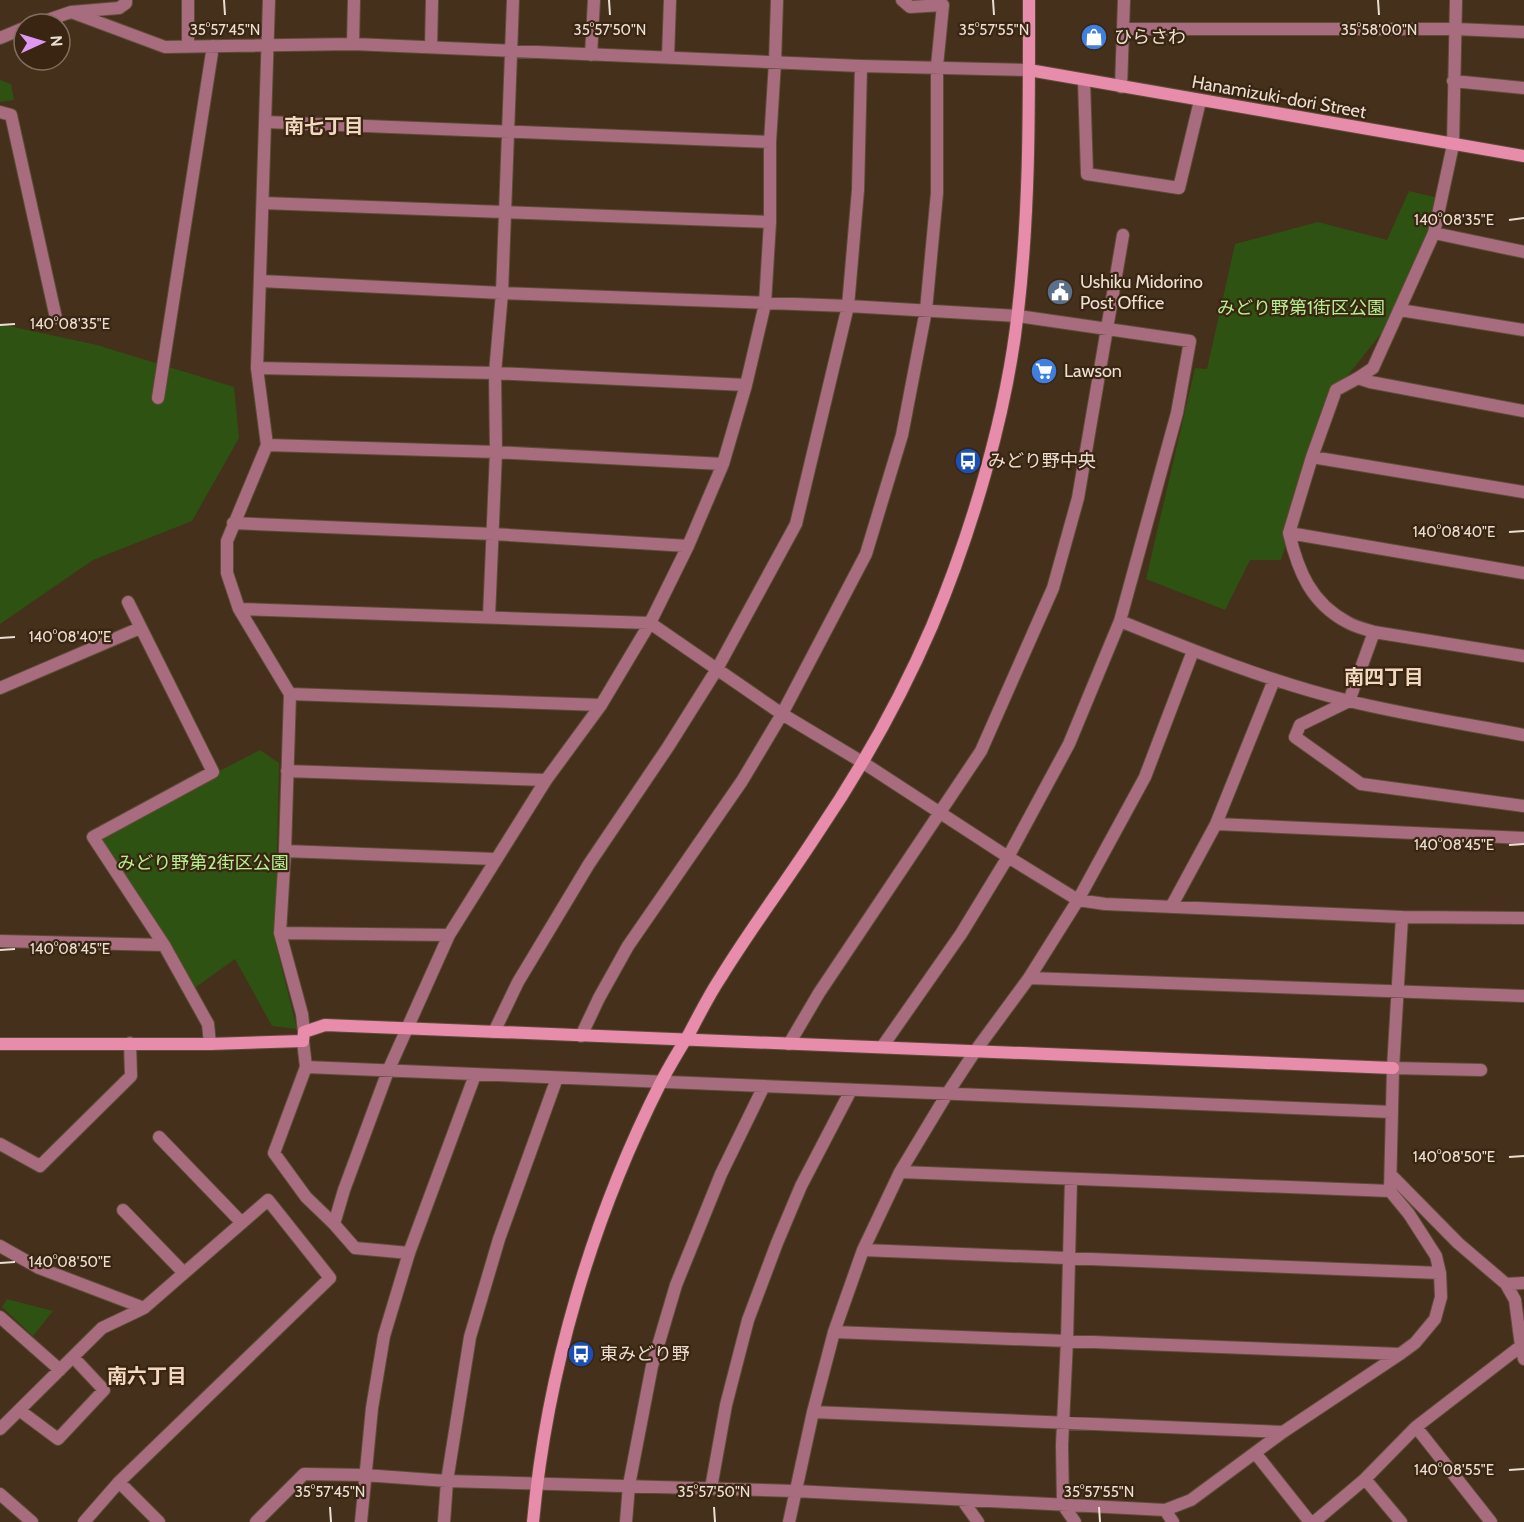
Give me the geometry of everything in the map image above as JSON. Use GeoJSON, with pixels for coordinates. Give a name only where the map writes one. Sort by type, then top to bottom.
{"type":"FeatureCollection","features":[{"type":"Feature","properties":{"kind":"street"},"geometry":{"type":"LineString","coordinates":[[71,12],[120,8],[126,0]]}},
{"type":"Feature","properties":{"kind":"street"},"geometry":{"type":"LineString","coordinates":[[188,46],[189,0]]}},
{"type":"Feature","properties":{"kind":"street"},"geometry":{"type":"LineString","coordinates":[[269,0],[261,281],[256,368],[267,445],[227,542],[227,573],[239,609],[290,694],[280,933],[302,1014],[306,1067],[273,1153],[306,1197],[356,1248],[409,1253]]}},
{"type":"Feature","properties":{"kind":"street"},"geometry":{"type":"LineString","coordinates":[[353,44],[354,0]]}},
{"type":"Feature","properties":{"kind":"street"},"geometry":{"type":"LineString","coordinates":[[431,47],[432,0]]}},
{"type":"Feature","properties":{"kind":"street"},"geometry":{"type":"LineString","coordinates":[[489,617],[494,534],[495,373],[506,212],[513,0]]}},
{"type":"Feature","properties":{"kind":"street"},"geometry":{"type":"LineString","coordinates":[[591,55],[594,0]]}},
{"type":"Feature","properties":{"kind":"street"},"geometry":{"type":"LineString","coordinates":[[668,57],[670,0]]}},
{"type":"Feature","properties":{"kind":"street"},"geometry":{"type":"LineString","coordinates":[[334,1224],[388,1071],[449,935],[546,780],[601,705],[650,623],[688,546],[723,464],[746,385],[765,304],[777,0]]}},
{"type":"Feature","properties":{"kind":"street"},"geometry":{"type":"LineString","coordinates":[[581,1036],[628,946],[742,781],[782,714],[866,554],[902,435],[926,310],[937,193],[938,66],[943,5],[910,7],[902,0]]}},
{"type":"Feature","properties":{"kind":"street"},"geometry":{"type":"LineString","coordinates":[[533,1522],[537,1482],[561,1356],[601,1223],[627,1156],[661,1082],[718,980],[819,831],[899,694],[932,626],[977,498],[1004,398],[1018,316],[1026,233],[1029,147],[1029,0]]}},
{"type":"Feature","properties":{"kind":"street"},"geometry":{"type":"LineString","coordinates":[[1121,87],[1124,0]]}},
{"type":"Feature","properties":{"kind":"street"},"geometry":{"type":"LineString","coordinates":[[1456,0],[1453,145],[1434,233],[1373,368],[1336,390],[1312,457],[1289,533],[1296,561],[1315,597],[1346,622],[1374,632],[1524,656]]}},
{"type":"Feature","properties":{"kind":"street"},"geometry":{"type":"LineString","coordinates":[[72,12],[165,47],[353,44],[861,66],[938,66],[1029,70]]}},
{"type":"Feature","properties":{"kind":"street"},"geometry":{"type":"LineString","coordinates":[[1123,29],[1456,29],[1524,32]]}},
{"type":"Feature","properties":{"kind":"street"},"geometry":{"type":"LineString","coordinates":[[158,398],[213,46]]}},
{"type":"Feature","properties":{"kind":"street"},"geometry":{"type":"LineString","coordinates":[[494,1032],[518,982],[589,864],[668,747],[717,669],[796,525],[848,306],[858,190],[861,66]]}},
{"type":"Feature","properties":{"kind":"street","name":"Hanamizuki-dori Street"},"geometry":{"type":"LineString","coordinates":[[1029,70],[1524,156]]}},
{"type":"Feature","properties":{"kind":"street"},"geometry":{"type":"LineString","coordinates":[[1084,81],[1087,174],[1179,188],[1200,101]]}},
{"type":"Feature","properties":{"kind":"street"},"geometry":{"type":"LineString","coordinates":[[1454,81],[1524,88]]}},
{"type":"Feature","properties":{"kind":"street"},"geometry":{"type":"LineString","coordinates":[[0,112],[11,115],[56,318]]}},
{"type":"Feature","properties":{"kind":"street"},"geometry":{"type":"LineString","coordinates":[[266,122],[770,142]]}},
{"type":"Feature","properties":{"kind":"street"},"geometry":{"type":"LineString","coordinates":[[263,202],[770,222]]}},
{"type":"Feature","properties":{"kind":"street"},"geometry":{"type":"LineString","coordinates":[[1434,233],[1524,252]]}},
{"type":"Feature","properties":{"kind":"street"},"geometry":{"type":"LineString","coordinates":[[789,1044],[819,993],[981,751],[1053,588],[1078,498],[1123,235]]}},
{"type":"Feature","properties":{"kind":"street"},"geometry":{"type":"LineString","coordinates":[[261,281],[926,310],[1018,316],[1190,341],[1177,412],[1120,621],[1069,744],[1008,857],[961,934],[882,1047]]}},
{"type":"Feature","properties":{"kind":"street"},"geometry":{"type":"LineString","coordinates":[[1400,310],[1524,330]]}},
{"type":"Feature","properties":{"kind":"street"},"geometry":{"type":"LineString","coordinates":[[256,368],[495,373],[746,385]]}},
{"type":"Feature","properties":{"kind":"street"},"geometry":{"type":"LineString","coordinates":[[1358,378],[1524,411]]}},
{"type":"Feature","properties":{"kind":"street"},"geometry":{"type":"LineString","coordinates":[[267,445],[496,452],[723,464]]}},
{"type":"Feature","properties":{"kind":"street"},"geometry":{"type":"LineString","coordinates":[[1312,457],[1524,492]]}},
{"type":"Feature","properties":{"kind":"street"},"geometry":{"type":"LineString","coordinates":[[233,523],[494,534],[688,546]]}},
{"type":"Feature","properties":{"kind":"street"},"geometry":{"type":"LineString","coordinates":[[1289,533],[1524,573]]}},
{"type":"Feature","properties":{"kind":"street"},"geometry":{"type":"LineString","coordinates":[[128,602],[213,772],[93,837],[164,945],[208,1024],[210,1044]]}},
{"type":"Feature","properties":{"kind":"street"},"geometry":{"type":"LineString","coordinates":[[239,609],[650,623],[677,644],[782,714],[1078,900],[1105,904],[1402,917],[1524,918]]}},
{"type":"Feature","properties":{"kind":"street"},"geometry":{"type":"LineString","coordinates":[[1120,621],[1193,651],[1274,680],[1349,701],[1524,735]]}},
{"type":"Feature","properties":{"kind":"street"},"geometry":{"type":"LineString","coordinates":[[0,688],[140,628]]}},
{"type":"Feature","properties":{"kind":"street"},"geometry":{"type":"LineString","coordinates":[[1374,632],[1349,701],[1300,725],[1295,737],[1360,784],[1524,806]]}},
{"type":"Feature","properties":{"kind":"street"},"geometry":{"type":"LineString","coordinates":[[789,1522],[813,1412],[834,1332],[863,1250],[900,1172],[947,1094],[1029,978],[1078,900],[1145,777],[1193,651]]}},
{"type":"Feature","properties":{"kind":"street"},"geometry":{"type":"LineString","coordinates":[[1171,907],[1216,824],[1274,680]]}},
{"type":"Feature","properties":{"kind":"street"},"geometry":{"type":"LineString","coordinates":[[290,694],[601,705]]}},
{"type":"Feature","properties":{"kind":"street"},"geometry":{"type":"LineString","coordinates":[[287,771],[546,780]]}},
{"type":"Feature","properties":{"kind":"street"},"geometry":{"type":"LineString","coordinates":[[1216,824],[1524,838]]}},
{"type":"Feature","properties":{"kind":"street"},"geometry":{"type":"LineString","coordinates":[[285,851],[495,859]]}},
{"type":"Feature","properties":{"kind":"street"},"geometry":{"type":"LineString","coordinates":[[256,1522],[304,1474],[795,1491],[1165,1510],[1191,1500],[1283,1432],[1415,1343],[1435,1319],[1441,1297],[1440,1273],[1436,1256],[1409,1214],[1390,1191],[1393,1068],[1402,917]]}},
{"type":"Feature","properties":{"kind":"street"},"geometry":{"type":"LineString","coordinates":[[280,933],[449,935]]}},
{"type":"Feature","properties":{"kind":"street"},"geometry":{"type":"LineString","coordinates":[[0,941],[164,945]]}},
{"type":"Feature","properties":{"kind":"street"},"geometry":{"type":"LineString","coordinates":[[1029,978],[1524,996]]}},
{"type":"Feature","properties":{"kind":"street"},"geometry":{"type":"LineString","coordinates":[[0,1044],[210,1044],[304,1037],[325,1025],[1481,1070]]}},
{"type":"Feature","properties":{"kind":"street"},"geometry":{"type":"LineString","coordinates":[[0,1144],[40,1166],[131,1076],[130,1043]]}},
{"type":"Feature","properties":{"kind":"street"},"geometry":{"type":"LineString","coordinates":[[306,1067],[1392,1112]]}},
{"type":"Feature","properties":{"kind":"street"},"geometry":{"type":"LineString","coordinates":[[361,1522],[372,1408],[384,1336],[409,1253],[475,1075]]}},
{"type":"Feature","properties":{"kind":"street"},"geometry":{"type":"LineString","coordinates":[[444,1522],[447,1480],[470,1336],[503,1228],[557,1078]]}},
{"type":"Feature","properties":{"kind":"street"},"geometry":{"type":"LineString","coordinates":[[626,1522],[629,1485],[652,1366],[676,1285],[721,1174],[764,1086]]}},
{"type":"Feature","properties":{"kind":"street"},"geometry":{"type":"LineString","coordinates":[[711,1488],[726,1405],[748,1320],[801,1186],[851,1090]]}},
{"type":"Feature","properties":{"kind":"street"},"geometry":{"type":"LineString","coordinates":[[159,1137],[242,1223]]}},
{"type":"Feature","properties":{"kind":"street"},"geometry":{"type":"LineString","coordinates":[[900,1172],[1390,1191]]}},
{"type":"Feature","properties":{"kind":"street"},"geometry":{"type":"LineString","coordinates":[[1392,1176],[1458,1243],[1506,1284],[1520,1312],[1521,1346],[1524,1359]]}},
{"type":"Feature","properties":{"kind":"street"},"geometry":{"type":"LineString","coordinates":[[1071,1179],[1068,1340],[1063,1423],[1063,1505],[1075,1522]]}},
{"type":"Feature","properties":{"kind":"street"},"geometry":{"type":"LineString","coordinates":[[0,1429],[102,1328],[144,1308],[268,1200],[330,1278],[119,1482],[84,1522]]}},
{"type":"Feature","properties":{"kind":"street"},"geometry":{"type":"LineString","coordinates":[[123,1210],[184,1273]]}},
{"type":"Feature","properties":{"kind":"street"},"geometry":{"type":"LineString","coordinates":[[0,1246],[39,1268],[144,1308]]}},
{"type":"Feature","properties":{"kind":"street"},"geometry":{"type":"LineString","coordinates":[[863,1250],[1440,1273]]}},
{"type":"Feature","properties":{"kind":"street"},"geometry":{"type":"LineString","coordinates":[[1506,1284],[1524,1283]]}},
{"type":"Feature","properties":{"kind":"street"},"geometry":{"type":"LineString","coordinates":[[0,1317],[60,1370]]}},
{"type":"Feature","properties":{"kind":"street"},"geometry":{"type":"LineString","coordinates":[[834,1332],[1400,1354]]}},
{"type":"Feature","properties":{"kind":"street"},"geometry":{"type":"LineString","coordinates":[[1256,1454],[1312,1522],[1365,1479],[1416,1427],[1521,1346]]}},
{"type":"Feature","properties":{"kind":"street"},"geometry":{"type":"LineString","coordinates":[[19,1410],[58,1438],[104,1390],[73,1357]]}},
{"type":"Feature","properties":{"kind":"street"},"geometry":{"type":"LineString","coordinates":[[813,1412],[1283,1432]]}},
{"type":"Feature","properties":{"kind":"street"},"geometry":{"type":"LineString","coordinates":[[1416,1427],[1491,1522]]}},
{"type":"Feature","properties":{"kind":"street"},"geometry":{"type":"LineString","coordinates":[[1365,1479],[1401,1522]]}},
{"type":"Feature","properties":{"kind":"street"},"geometry":{"type":"LineString","coordinates":[[119,1482],[159,1522]]}},
{"type":"Feature","properties":{"kind":"street"},"geometry":{"type":"LineString","coordinates":[[0,1494],[32,1522]]}},
{"type":"Feature","properties":{"kind":"street"},"geometry":{"type":"LineString","coordinates":[[963,1501],[978,1522]]}},
{"type":"Feature","properties":{"kind":"street"},"geometry":{"type":"LineString","coordinates":[[1165,1510],[1173,1522]]}},
{"type":"Feature","properties":{"kind":"green space"},"geometry":{"type":"Polygon","coordinates":[[[0,80],[11,84],[14,100],[0,102],[0,80]]]}},
{"type":"Feature","properties":{"kind":"green space","name":"みどり野第1街区公園"},"geometry":{"type":"Polygon","coordinates":[[[1409,191],[1438,198],[1427,243],[1400,310],[1336,390],[1281,560],[1250,560],[1225,610],[1146,579],[1195,368],[1207,369],[1235,244],[1318,222],[1387,240],[1409,191]]]}},
{"type":"Feature","properties":{"kind":"green space"},"geometry":{"type":"Polygon","coordinates":[[[0,324],[97,345],[234,387],[239,438],[192,521],[93,560],[0,624],[0,324]]]}},
{"type":"Feature","properties":{"kind":"green space","name":"みどり野第2街区公園"},"geometry":{"type":"Polygon","coordinates":[[[260,750],[279,763],[275,941],[297,1029],[272,1026],[235,959],[196,987],[189,984],[98,834],[260,750]]]}},
{"type":"Feature","properties":{"kind":"green space"},"geometry":{"type":"Polygon","coordinates":[[[7,1299],[53,1311],[33,1336],[2,1307],[7,1299]]]}},
{"type":"Feature","properties":{"kind":"place","name":"ひらさわ"},"geometry":{"type":"Point","coordinates":[1094,37]}},
{"type":"Feature","properties":{"kind":"place","name":"Ushiku Midorino Post Office"},"geometry":{"type":"Point","coordinates":[1060,292]}},
{"type":"Feature","properties":{"kind":"place","name":"Lawson"},"geometry":{"type":"Point","coordinates":[1044,371]}},
{"type":"Feature","properties":{"kind":"place","name":"みどり野中央"},"geometry":{"type":"Point","coordinates":[968,461]}},
{"type":"Feature","properties":{"kind":"place","name":"東みどり野"},"geometry":{"type":"Point","coordinates":[581,1354]}},
{"type":"Feature","properties":{"kind":"district","name":"南七丁目"},"geometry":{"type":"Point","coordinates":[324,126]}},
{"type":"Feature","properties":{"kind":"district","name":"南四丁目"},"geometry":{"type":"Point","coordinates":[1384,677]}},
{"type":"Feature","properties":{"kind":"district","name":"南六丁目"},"geometry":{"type":"Point","coordinates":[147,1376]}}]}
